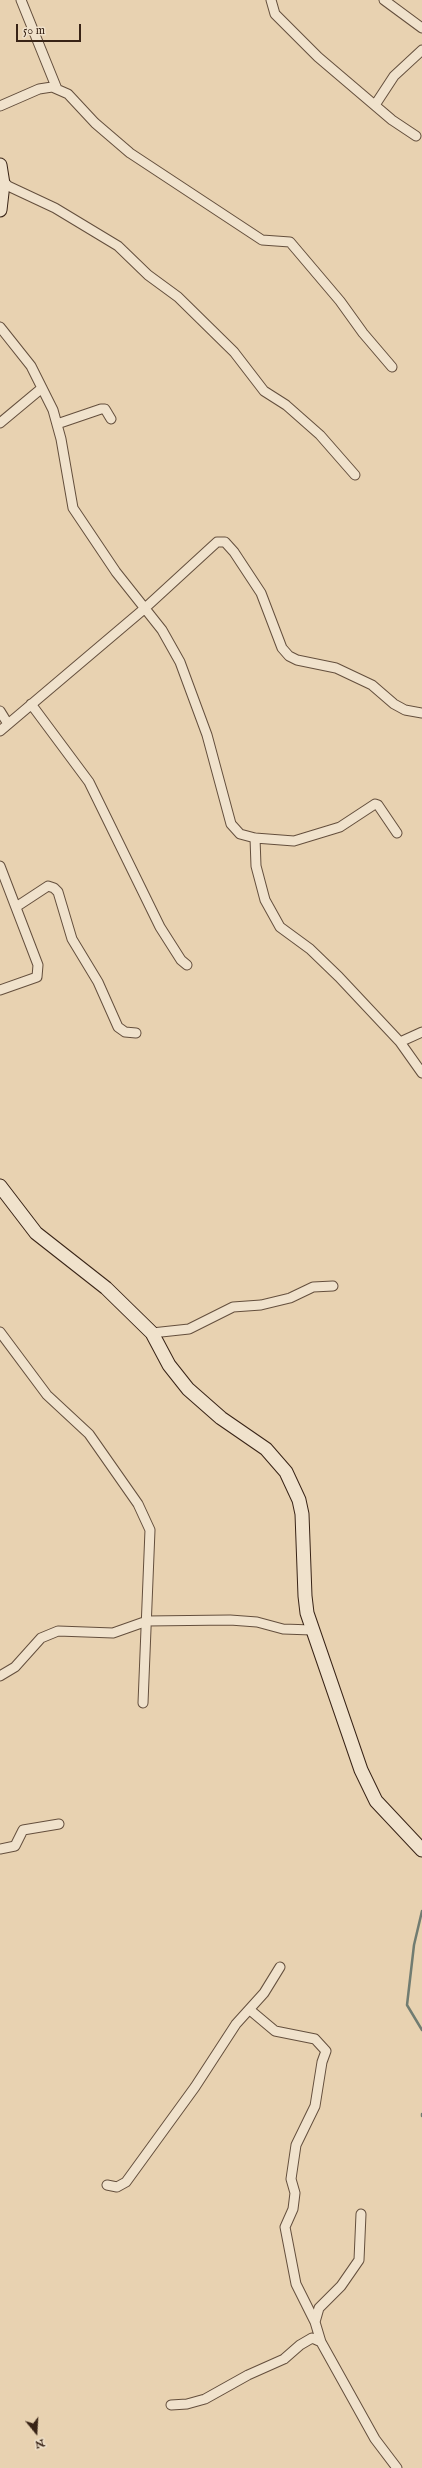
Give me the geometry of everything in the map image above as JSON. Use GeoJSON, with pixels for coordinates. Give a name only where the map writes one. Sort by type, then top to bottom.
{"type":"FeatureCollection","features":[{"type":"Feature","properties":{"kind":"street"},"geometry":{"type":"LineString","coordinates":[[21,0],[57,88]]}},
{"type":"Feature","properties":{"kind":"street"},"geometry":{"type":"LineString","coordinates":[[271,0],[275,14],[288,25],[318,58],[392,120],[416,136]]}},
{"type":"Feature","properties":{"kind":"street"},"geometry":{"type":"LineString","coordinates":[[384,0],[422,28]]}},
{"type":"Feature","properties":{"kind":"street"},"geometry":{"type":"LineString","coordinates":[[375,105],[394,76],[422,50]]}},
{"type":"Feature","properties":{"kind":"street"},"geometry":{"type":"LineString","coordinates":[[0,106],[39,89],[57,88],[68,94],[95,123],[130,153],[262,240],[290,242],[340,300],[363,334],[392,367]]}},
{"type":"Feature","properties":{"kind":"street"},"geometry":{"type":"LineString","coordinates":[[0,164],[3,181],[0,210]]}},
{"type":"Feature","properties":{"kind":"street"},"geometry":{"type":"LineString","coordinates":[[3,181],[8,186],[55,208],[87,229],[112,240],[148,275],[178,297],[234,352],[264,391],[286,406],[320,435],[355,475]]}},
{"type":"Feature","properties":{"kind":"street"},"geometry":{"type":"LineString","coordinates":[[0,327],[25,356],[42,388],[57,424],[73,508],[116,572],[162,630],[180,662],[207,735],[231,824],[240,834],[255,838],[294,841],[340,826],[375,804],[378,805],[397,833]]}},
{"type":"Feature","properties":{"kind":"street"},"geometry":{"type":"LineString","coordinates":[[0,424],[42,388]]}},
{"type":"Feature","properties":{"kind":"street"},"geometry":{"type":"LineString","coordinates":[[57,424],[101,409],[105,409],[111,419]]}},
{"type":"Feature","properties":{"kind":"street"},"geometry":{"type":"LineString","coordinates":[[0,731],[144,609],[218,542],[225,542],[234,552],[261,593],[282,648],[289,656],[297,660],[336,668],[372,685],[394,704],[405,710],[422,712]]}},
{"type":"Feature","properties":{"kind":"street"},"geometry":{"type":"LineString","coordinates":[[31,704],[89,782],[160,926],[182,960],[188,964]]}},
{"type":"Feature","properties":{"kind":"street"},"geometry":{"type":"LineString","coordinates":[[0,711],[8,724]]}},
{"type":"Feature","properties":{"kind":"street"},"geometry":{"type":"LineString","coordinates":[[255,838],[256,866],[265,900],[280,927],[310,949],[334,972],[400,1042],[422,1072]]}},
{"type":"Feature","properties":{"kind":"street"},"geometry":{"type":"LineString","coordinates":[[0,866],[38,965],[37,977],[0,990]]}},
{"type":"Feature","properties":{"kind":"street"},"geometry":{"type":"LineString","coordinates":[[16,907],[48,886],[54,888],[58,892],[72,939],[98,982],[118,1027],[125,1032],[136,1033]]}},
{"type":"Feature","properties":{"kind":"street"},"geometry":{"type":"LineString","coordinates":[[400,1042],[422,1032]]}},
{"type":"Feature","properties":{"kind":"street"},"geometry":{"type":"LineString","coordinates":[[0,1186],[36,1233],[106,1288],[152,1333],[169,1365],[188,1389],[221,1418],[266,1450],[286,1472],[299,1500],[302,1514],[305,1596],[312,1630],[361,1770],[372,1796],[422,1850]]}},
{"type":"Feature","properties":{"kind":"street"},"geometry":{"type":"LineString","coordinates":[[152,1333],[189,1329],[233,1307],[261,1305],[290,1298],[314,1287],[333,1286]]}},
{"type":"Feature","properties":{"kind":"street"},"geometry":{"type":"LineString","coordinates":[[0,1332],[46,1395],[89,1434],[138,1504],[150,1530],[143,1703]]}},
{"type":"Feature","properties":{"kind":"street"},"geometry":{"type":"LineString","coordinates":[[0,1676],[15,1667],[41,1638],[58,1631],[113,1633],[147,1621],[230,1620],[257,1622],[283,1629],[312,1630]]}},
{"type":"Feature","properties":{"kind":"street"},"geometry":{"type":"LineString","coordinates":[[0,1849],[15,1846],[23,1830],[59,1824]]}},
{"type":"Feature","properties":{"kind":"street"},"geometry":{"type":"LineString","coordinates":[[107,2185],[117,2187],[126,2182],[195,2087],[236,2024],[264,1993],[280,1967]]}},
{"type":"Feature","properties":{"kind":"street"},"geometry":{"type":"LineString","coordinates":[[250,2010],[275,2031],[315,2039],[326,2051],[322,2062],[316,2106],[296,2145],[291,2179],[295,2193],[293,2209],[285,2227],[296,2284],[315,2322],[321,2342],[375,2439],[397,2468]]}},
{"type":"Feature","properties":{"kind":"street"},"geometry":{"type":"LineString","coordinates":[[315,2322],[319,2308],[341,2286],[359,2260],[361,2214]]}},
{"type":"Feature","properties":{"kind":"street"},"geometry":{"type":"LineString","coordinates":[[171,2405],[187,2404],[205,2399],[248,2375],[284,2359],[300,2345],[312,2338],[321,2342]]}},
{"type":"Feature","properties":{"kind":"waterway"},"geometry":{"type":"LineString","coordinates":[[422,1911],[414,1945],[407,2005],[422,2030]]}}]}
